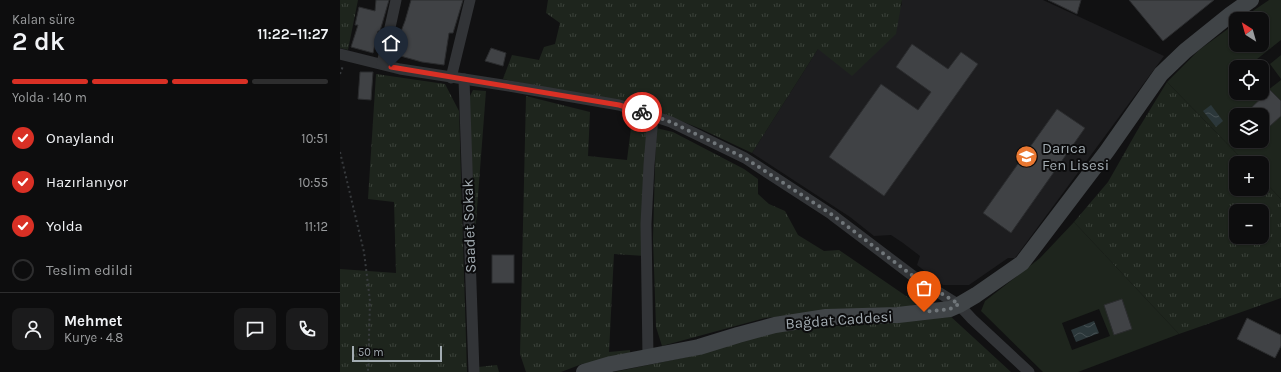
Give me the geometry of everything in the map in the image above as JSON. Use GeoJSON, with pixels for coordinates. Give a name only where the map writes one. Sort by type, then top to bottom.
{"type":"FeatureCollection","features":[{"type":"Feature","properties":{"kind":"street"},"geometry":{"type":"LineString","coordinates":[[382,64],[396,0]]}},
{"type":"Feature","properties":{"kind":"street"},"geometry":{"type":"LineString","coordinates":[[451,78],[470,0]]}},
{"type":"Feature","properties":{"kind":"street","name":"Bağdat Caddesi"},"geometry":{"type":"LineString","coordinates":[[584,372],[611,364],[699,348],[775,325],[826,317],[921,313],[950,309],[959,304],[982,291],[1022,263],[1107,151],[1161,74],[1185,51],[1251,0]]}},
{"type":"Feature","properties":{"kind":"street"},"geometry":{"type":"LineString","coordinates":[[340,54],[400,69],[619,105],[671,122],[745,158],[831,214],[917,279],[959,304],[972,319],[1029,372]]}},
{"type":"Feature","properties":{"kind":"street","name":"Saadet Sokak"},"geometry":{"type":"LineString","coordinates":[[464,79],[474,372]]}},
{"type":"Feature","properties":{"kind":"street"},"geometry":{"type":"LineString","coordinates":[[648,357],[646,224],[653,116]]}},
{"type":"Feature","properties":{"kind":"path"},"geometry":{"type":"LineString","coordinates":[[340,152],[364,252],[370,301],[368,372]]}},
{"type":"Feature","properties":{"kind":"shaded area"},"geometry":{"type":"Polygon","coordinates":[[[902,0],[1043,0],[1164,56],[1015,258],[1008,258],[969,285],[943,285],[917,265],[920,256],[903,243],[891,235],[874,236],[850,217],[752,153],[818,49],[902,5],[902,0]]]}},
{"type":"Feature","properties":{"kind":"green space"},"geometry":{"type":"Polygon","coordinates":[[[340,0],[358,0],[348,50],[340,48],[340,0]]]}},
{"type":"Feature","properties":{"kind":"green space"},"geometry":{"type":"Polygon","coordinates":[[[548,0],[902,0],[896,34],[852,76],[818,49],[752,153],[669,116],[620,101],[575,94],[503,79],[512,55],[539,60],[544,47],[555,44],[560,23],[546,13],[548,0]]]}},
{"type":"Feature","properties":{"kind":"green space"},"geometry":{"type":"Polygon","coordinates":[[[1269,0],[1281,0],[1281,40],[1269,50],[1269,12],[1251,12],[1269,0]]]}},
{"type":"Feature","properties":{"kind":"green space"},"geometry":{"type":"Polygon","coordinates":[[[1229,28],[1229,52],[1266,52],[1256,60],[1229,60],[1229,100],[1269,100],[1269,89],[1281,80],[1281,199],[1269,186],[1269,156],[1239,156],[1231,148],[1269,148],[1269,108],[1229,108],[1229,146],[1167,82],[1199,50],[1229,28]]]}},
{"type":"Feature","properties":{"kind":"green space"},"geometry":{"type":"Polygon","coordinates":[[[1281,55],[1281,79],[1270,64],[1281,55]]]}},
{"type":"Feature","properties":{"kind":"green space"},"geometry":{"type":"Polygon","coordinates":[[[376,74],[445,84],[459,111],[467,372],[340,372],[340,269],[396,273],[394,202],[368,199],[376,74]]]}},
{"type":"Feature","properties":{"kind":"green space"},"geometry":{"type":"Polygon","coordinates":[[[1167,82],[1229,146],[1229,148],[1231,148],[1239,156],[1229,156],[1229,196],[1269,196],[1269,186],[1281,199],[1281,298],[1179,334],[1074,222],[1108,182],[1167,82]]]}},
{"type":"Feature","properties":{"kind":"green space"},"geometry":{"type":"Polygon","coordinates":[[[473,90],[486,91],[475,235],[469,98],[473,90]]]}},
{"type":"Feature","properties":{"kind":"green space"},"geometry":{"type":"Polygon","coordinates":[[[526,96],[590,112],[588,156],[627,160],[632,120],[649,126],[645,256],[614,254],[609,352],[630,350],[630,354],[582,364],[561,372],[526,372],[520,354],[526,96]]]}},
{"type":"Feature","properties":{"kind":"green space"},"geometry":{"type":"Polygon","coordinates":[[[656,128],[673,132],[744,169],[758,179],[758,194],[769,204],[785,211],[798,235],[824,251],[839,250],[909,298],[921,293],[929,297],[929,301],[906,307],[834,311],[765,318],[662,346],[656,327],[653,239],[656,128]]]}},
{"type":"Feature","properties":{"kind":"green space"},"geometry":{"type":"Polygon","coordinates":[[[1074,222],[1179,334],[1078,372],[1043,372],[981,311],[985,301],[1040,258],[1074,222]],[[1099,309],[1062,323],[1072,350],[1110,336],[1099,309]]]}},
{"type":"Feature","properties":{"kind":"green space"},"geometry":{"type":"Polygon","coordinates":[[[949,315],[1011,372],[614,372],[697,355],[792,326],[839,326],[937,318],[949,315]]]}},
{"type":"Feature","properties":{"kind":"green space"},"geometry":{"type":"Polygon","coordinates":[[[497,365],[499,372],[478,372],[478,367],[497,365]]]}},
{"type":"Feature","properties":{"kind":"water"},"geometry":{"type":"Polygon","coordinates":[[[1211,105],[1223,121],[1216,127],[1203,111],[1211,105]]]}},
{"type":"Feature","properties":{"kind":"water"},"geometry":{"type":"Polygon","coordinates":[[[1094,321],[1099,333],[1076,342],[1071,330],[1094,321]]]}},
{"type":"Feature","properties":{"kind":"building"},"geometry":{"type":"Polygon","coordinates":[[[376,0],[389,0],[380,31],[378,31],[373,53],[351,47],[358,25],[355,25],[359,7],[375,11],[376,0]]]}},
{"type":"Feature","properties":{"kind":"building"},"geometry":{"type":"Polygon","coordinates":[[[411,0],[463,0],[453,33],[449,33],[444,65],[422,62],[392,53],[397,34],[400,34],[411,0]]]}},
{"type":"Feature","properties":{"kind":"building"},"geometry":{"type":"Polygon","coordinates":[[[1048,0],[1081,0],[1077,14],[1048,0]]]}},
{"type":"Feature","properties":{"kind":"building"},"geometry":{"type":"Polygon","coordinates":[[[1129,0],[1214,0],[1163,41],[1129,0]]]}},
{"type":"Feature","properties":{"kind":"building"},"geometry":{"type":"Polygon","coordinates":[[[912,44],[948,69],[961,52],[978,64],[884,196],[829,157],[881,84],[918,110],[931,92],[896,67],[912,44]]]}},
{"type":"Feature","properties":{"kind":"building"},"geometry":{"type":"Polygon","coordinates":[[[491,48],[506,53],[503,66],[485,61],[491,48]]]}},
{"type":"Feature","properties":{"kind":"building"},"geometry":{"type":"Polygon","coordinates":[[[360,72],[373,72],[371,100],[358,99],[360,72]]]}},
{"type":"Feature","properties":{"kind":"building"},"geometry":{"type":"Polygon","coordinates":[[[1270,90],[1281,101],[1281,116],[1269,127],[1269,108],[1251,108],[1259,100],[1269,100],[1270,90]]]}},
{"type":"Feature","properties":{"kind":"building"},"geometry":{"type":"Polygon","coordinates":[[[1057,109],[1085,128],[1011,233],[983,213],[1057,109]]]}},
{"type":"Feature","properties":{"kind":"building"},"geometry":{"type":"Polygon","coordinates":[[[492,255],[514,255],[514,283],[492,283],[492,255]]]}},
{"type":"Feature","properties":{"kind":"building"},"geometry":{"type":"Polygon","coordinates":[[[1122,299],[1132,329],[1114,335],[1104,305],[1122,299]]]}},
{"type":"Feature","properties":{"kind":"building"},"geometry":{"type":"Polygon","coordinates":[[[1247,318],[1281,335],[1281,346],[1275,358],[1237,339],[1247,318]]]}},
{"type":"Feature","properties":{"kind":"way so far"},"geometry":{"type":"LineString","coordinates":[[642,112],[671,122],[745,158],[831,214],[917,279],[959,304],[950,309],[924,312]]}},
{"type":"Feature","properties":{"kind":"place","name":"Darıca Fen Lisesi"},"geometry":{"type":"Point","coordinates":[1026,157]}},
{"type":"Feature","properties":{"kind":"route"},"geometry":{"type":"LineString","coordinates":[[391,67],[619,105],[642,112]]}}]}
